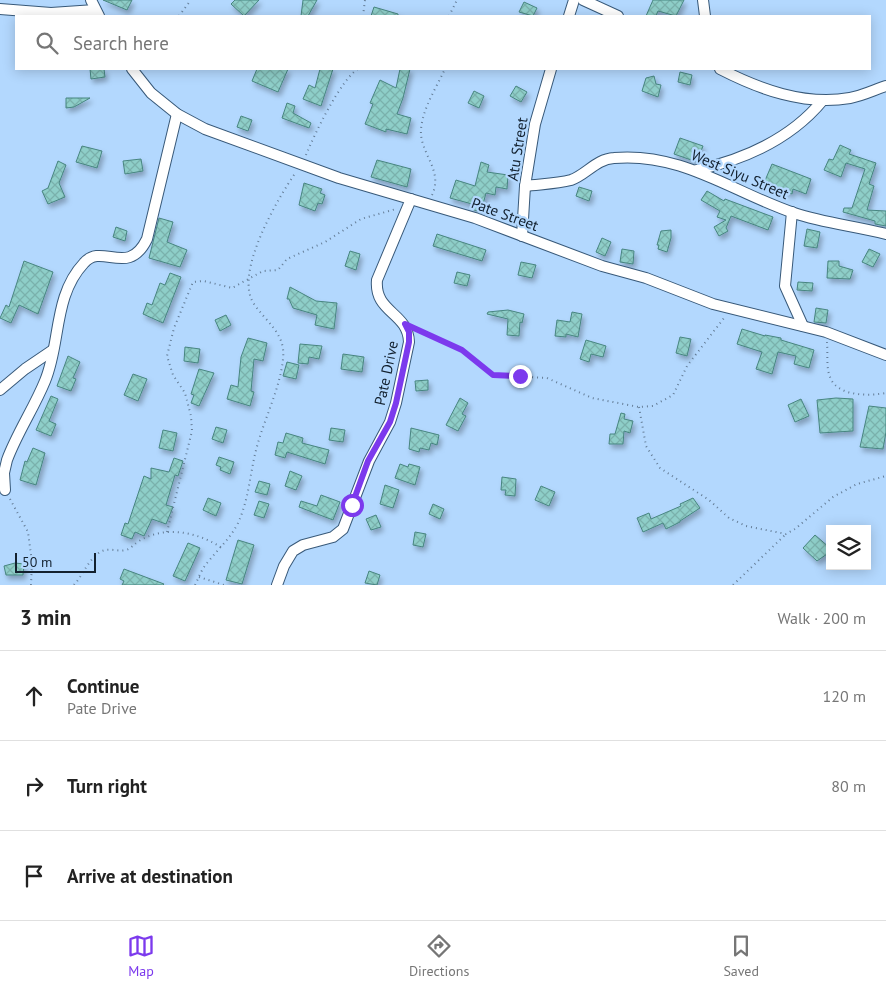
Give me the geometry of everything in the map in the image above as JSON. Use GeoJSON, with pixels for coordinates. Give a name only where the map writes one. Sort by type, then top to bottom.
{"type":"FeatureCollection","features":[{"type":"Feature","properties":{"kind":"street"},"geometry":{"type":"LineString","coordinates":[[569,15],[574,0]]}},
{"type":"Feature","properties":{"kind":"street"},"geometry":{"type":"LineString","coordinates":[[584,0],[616,15]]}},
{"type":"Feature","properties":{"kind":"street"},"geometry":{"type":"LineString","coordinates":[[703,0],[705,15]]}},
{"type":"Feature","properties":{"kind":"street"},"geometry":{"type":"LineString","coordinates":[[0,9],[51,13],[95,9]]}},
{"type":"Feature","properties":{"kind":"street","name":"Pate Street"},"geometry":{"type":"LineString","coordinates":[[133,70],[152,93],[177,114],[205,128],[410,203],[426,203],[602,266],[646,278],[732,309],[826,332],[886,356]]}},
{"type":"Feature","properties":{"kind":"street","name":"Atu Street"},"geometry":{"type":"LineString","coordinates":[[522,236],[525,186],[535,124],[551,70]]}},
{"type":"Feature","properties":{"kind":"street"},"geometry":{"type":"LineString","coordinates":[[722,70],[768,91],[824,100],[852,98],[886,86]]}},
{"type":"Feature","properties":{"kind":"street"},"geometry":{"type":"LineString","coordinates":[[696,170],[731,161],[770,144],[808,118],[824,100]]}},
{"type":"Feature","properties":{"kind":"street"},"geometry":{"type":"LineString","coordinates":[[6,490],[4,473],[7,460],[13,444],[45,382],[51,364],[64,298],[83,264],[90,257],[126,259],[136,255],[143,247],[147,239],[177,114]]}},
{"type":"Feature","properties":{"kind":"street","name":"West Siyu Street"},"geometry":{"type":"LineString","coordinates":[[525,186],[572,180],[594,164],[611,158],[631,157],[659,161],[696,170],[750,196],[829,224],[886,234]]}},
{"type":"Feature","properties":{"kind":"street","name":"Pate Drive"},"geometry":{"type":"LineString","coordinates":[[277,585],[284,566],[293,551],[303,545],[333,537],[343,529],[368,461],[390,422],[409,342],[409,332],[405,324],[382,305],[377,280],[410,203]]}},
{"type":"Feature","properties":{"kind":"street"},"geometry":{"type":"LineString","coordinates":[[792,212],[785,286],[802,326]]}},
{"type":"Feature","properties":{"kind":"street"},"geometry":{"type":"LineString","coordinates":[[0,390],[25,369],[53,350]]}},
{"type":"Feature","properties":{"kind":"path"},"geometry":{"type":"LineString","coordinates":[[180,15],[192,0]]}},
{"type":"Feature","properties":{"kind":"path"},"geometry":{"type":"LineString","coordinates":[[363,15],[365,0]]}},
{"type":"Feature","properties":{"kind":"path"},"geometry":{"type":"LineString","coordinates":[[449,15],[456,0]]}},
{"type":"Feature","properties":{"kind":"path"},"geometry":{"type":"LineString","coordinates":[[195,585],[207,562],[222,548],[238,523],[245,504],[258,443],[275,395],[283,360],[283,347],[280,338],[253,303],[250,295],[250,280],[263,228],[302,164],[314,136],[341,89],[356,70]]}},
{"type":"Feature","properties":{"kind":"path"},"geometry":{"type":"LineString","coordinates":[[426,203],[436,185],[435,176],[420,131],[430,99],[445,70]]}},
{"type":"Feature","properties":{"kind":"path"},"geometry":{"type":"LineString","coordinates":[[167,532],[192,431],[191,416],[185,393],[173,376],[167,356],[172,334],[193,282],[204,281],[232,288],[250,280],[263,271],[278,270],[287,259],[326,242],[361,219],[410,203]]}},
{"type":"Feature","properties":{"kind":"path"},"geometry":{"type":"LineString","coordinates":[[405,324],[462,350],[493,375],[537,376],[592,398],[639,407],[653,406],[673,395],[687,366],[705,340],[732,309]]}},
{"type":"Feature","properties":{"kind":"path"},"geometry":{"type":"LineString","coordinates":[[826,332],[830,378],[837,386],[860,395],[873,396],[886,393]]}},
{"type":"Feature","properties":{"kind":"path"},"geometry":{"type":"LineString","coordinates":[[639,407],[646,446],[665,472],[737,522],[765,531],[786,534]]}},
{"type":"Feature","properties":{"kind":"path"},"geometry":{"type":"LineString","coordinates":[[734,585],[786,534],[801,525],[832,497],[857,484],[886,476]]}},
{"type":"Feature","properties":{"kind":"path"},"geometry":{"type":"LineString","coordinates":[[6,490],[28,532],[32,562],[31,585]]}},
{"type":"Feature","properties":{"kind":"path"},"geometry":{"type":"LineString","coordinates":[[74,585],[83,570],[100,552],[110,549],[124,550],[139,541],[167,532],[178,531],[192,534],[222,548]]}},
{"type":"Feature","properties":{"kind":"path"},"geometry":{"type":"LineString","coordinates":[[199,577],[224,585]]}},
{"type":"Feature","properties":{"kind":"building"},"geometry":{"type":"Polygon","coordinates":[[[103,0],[132,0],[127,10],[103,0]]]}},
{"type":"Feature","properties":{"kind":"building"},"geometry":{"type":"Polygon","coordinates":[[[235,0],[259,0],[245,15],[231,4],[235,0]]]}},
{"type":"Feature","properties":{"kind":"building"},"geometry":{"type":"Polygon","coordinates":[[[303,0],[317,0],[309,15],[301,15],[303,0]]]}},
{"type":"Feature","properties":{"kind":"building"},"geometry":{"type":"Polygon","coordinates":[[[653,0],[684,0],[676,15],[658,11],[656,15],[646,15],[653,0]]]}},
{"type":"Feature","properties":{"kind":"building"},"geometry":{"type":"Polygon","coordinates":[[[524,2],[537,8],[534,15],[519,12],[524,2]]]}},
{"type":"Feature","properties":{"kind":"building"},"geometry":{"type":"Polygon","coordinates":[[[374,7],[398,14],[398,15],[371,15],[374,7]]]}},
{"type":"Feature","properties":{"kind":"building"},"geometry":{"type":"Polygon","coordinates":[[[90,70],[104,70],[105,77],[91,79],[90,70]]]}},
{"type":"Feature","properties":{"kind":"building"},"geometry":{"type":"Polygon","coordinates":[[[257,70],[288,70],[278,92],[252,81],[257,70]]]}},
{"type":"Feature","properties":{"kind":"building"},"geometry":{"type":"Polygon","coordinates":[[[320,70],[333,70],[321,106],[303,99],[309,85],[315,88],[320,70]]]}},
{"type":"Feature","properties":{"kind":"building"},"geometry":{"type":"Polygon","coordinates":[[[400,70],[410,70],[397,114],[411,118],[407,134],[386,129],[386,132],[365,124],[373,104],[370,103],[380,80],[396,88],[400,70]]]}},
{"type":"Feature","properties":{"kind":"building"},"geometry":{"type":"Polygon","coordinates":[[[680,72],[692,75],[690,85],[678,82],[680,72]]]}},
{"type":"Feature","properties":{"kind":"building"},"geometry":{"type":"Polygon","coordinates":[[[654,76],[656,84],[661,85],[658,97],[642,91],[646,78],[654,76]]]}},
{"type":"Feature","properties":{"kind":"building"},"geometry":{"type":"Polygon","coordinates":[[[516,86],[527,92],[521,102],[510,96],[516,86]]]}},
{"type":"Feature","properties":{"kind":"building"},"geometry":{"type":"Polygon","coordinates":[[[474,91],[484,96],[479,108],[468,103],[474,91]]]}},
{"type":"Feature","properties":{"kind":"building"},"geometry":{"type":"Polygon","coordinates":[[[66,98],[90,98],[74,107],[66,108],[66,98]]]}},
{"type":"Feature","properties":{"kind":"building"},"geometry":{"type":"Polygon","coordinates":[[[287,103],[295,106],[293,113],[311,123],[309,128],[282,118],[287,103]]]}},
{"type":"Feature","properties":{"kind":"building"},"geometry":{"type":"Polygon","coordinates":[[[241,116],[252,120],[248,131],[237,127],[241,116]]]}},
{"type":"Feature","properties":{"kind":"building"},"geometry":{"type":"Polygon","coordinates":[[[680,138],[703,146],[697,162],[674,154],[680,138]]]}},
{"type":"Feature","properties":{"kind":"building"},"geometry":{"type":"Polygon","coordinates":[[[840,145],[851,150],[849,154],[876,163],[869,184],[874,186],[867,210],[886,211],[886,226],[875,224],[875,221],[843,212],[844,208],[852,208],[865,169],[846,163],[841,177],[824,170],[829,159],[833,160],[840,145]]]}},
{"type":"Feature","properties":{"kind":"building"},"geometry":{"type":"Polygon","coordinates":[[[82,146],[102,151],[97,168],[76,162],[82,146]]]}},
{"type":"Feature","properties":{"kind":"building"},"geometry":{"type":"Polygon","coordinates":[[[141,159],[143,171],[125,174],[123,161],[141,159]]]}},
{"type":"Feature","properties":{"kind":"building"},"geometry":{"type":"Polygon","coordinates":[[[377,160],[411,169],[407,187],[371,177],[377,160]]]}},
{"type":"Feature","properties":{"kind":"building"},"geometry":{"type":"Polygon","coordinates":[[[58,161],[66,165],[59,183],[65,197],[48,204],[42,191],[48,188],[58,161]]]}},
{"type":"Feature","properties":{"kind":"building"},"geometry":{"type":"Polygon","coordinates":[[[481,162],[489,165],[487,172],[508,175],[507,189],[496,187],[495,195],[486,193],[481,212],[471,209],[472,204],[450,198],[456,180],[475,186],[481,162]]]}},
{"type":"Feature","properties":{"kind":"building"},"geometry":{"type":"Polygon","coordinates":[[[772,164],[811,179],[806,194],[793,189],[792,194],[764,183],[772,164]]]}},
{"type":"Feature","properties":{"kind":"building"},"geometry":{"type":"Polygon","coordinates":[[[304,183],[322,189],[320,193],[325,195],[322,204],[318,203],[315,211],[299,205],[304,183]]]}},
{"type":"Feature","properties":{"kind":"building"},"geometry":{"type":"Polygon","coordinates":[[[579,187],[592,191],[589,201],[576,196],[579,187]]]}},
{"type":"Feature","properties":{"kind":"building"},"geometry":{"type":"Polygon","coordinates":[[[707,191],[724,201],[725,199],[773,217],[768,230],[731,216],[726,228],[728,231],[719,236],[714,227],[726,220],[717,217],[720,211],[701,200],[707,191]]]}},
{"type":"Feature","properties":{"kind":"building"},"geometry":{"type":"Polygon","coordinates":[[[159,218],[173,222],[167,242],[187,250],[180,267],[149,258],[159,218]]]}},
{"type":"Feature","properties":{"kind":"building"},"geometry":{"type":"Polygon","coordinates":[[[116,227],[127,231],[125,241],[113,237],[116,227]]]}},
{"type":"Feature","properties":{"kind":"building"},"geometry":{"type":"Polygon","coordinates":[[[807,229],[820,232],[817,248],[804,246],[807,229]]]}},
{"type":"Feature","properties":{"kind":"building"},"geometry":{"type":"Polygon","coordinates":[[[671,230],[667,252],[658,249],[659,245],[657,245],[661,231],[671,230]]]}},
{"type":"Feature","properties":{"kind":"building"},"geometry":{"type":"Polygon","coordinates":[[[437,234],[486,250],[482,261],[433,246],[437,234]]]}},
{"type":"Feature","properties":{"kind":"building"},"geometry":{"type":"Polygon","coordinates":[[[602,238],[611,242],[605,256],[596,252],[602,238]]]}},
{"type":"Feature","properties":{"kind":"building"},"geometry":{"type":"Polygon","coordinates":[[[622,249],[634,251],[633,264],[620,262],[622,249]]]}},
{"type":"Feature","properties":{"kind":"building"},"geometry":{"type":"Polygon","coordinates":[[[869,249],[880,254],[873,267],[862,262],[869,249]]]}},
{"type":"Feature","properties":{"kind":"building"},"geometry":{"type":"Polygon","coordinates":[[[350,251],[360,254],[356,270],[345,266],[350,251]]]}},
{"type":"Feature","properties":{"kind":"building"},"geometry":{"type":"Polygon","coordinates":[[[24,261],[53,272],[38,314],[19,305],[11,323],[0,318],[6,305],[9,307],[24,261]]]}},
{"type":"Feature","properties":{"kind":"building"},"geometry":{"type":"Polygon","coordinates":[[[828,261],[839,261],[839,266],[853,270],[850,279],[827,278],[828,261]]]}},
{"type":"Feature","properties":{"kind":"building"},"geometry":{"type":"Polygon","coordinates":[[[521,262],[536,265],[532,278],[518,275],[521,262]]]}},
{"type":"Feature","properties":{"kind":"building"},"geometry":{"type":"Polygon","coordinates":[[[457,272],[470,275],[467,286],[454,283],[457,272]]]}},
{"type":"Feature","properties":{"kind":"building"},"geometry":{"type":"Polygon","coordinates":[[[170,273],[181,277],[163,323],[143,314],[147,303],[152,305],[160,283],[165,285],[170,273]]]}},
{"type":"Feature","properties":{"kind":"building"},"geometry":{"type":"Polygon","coordinates":[[[798,282],[813,283],[812,291],[797,290],[798,282]]]}},
{"type":"Feature","properties":{"kind":"building"},"geometry":{"type":"Polygon","coordinates":[[[290,287],[316,301],[337,303],[334,329],[315,325],[317,315],[293,308],[289,299],[287,299],[290,287]]]}},
{"type":"Feature","properties":{"kind":"building"},"geometry":{"type":"Polygon","coordinates":[[[816,308],[828,310],[826,323],[814,322],[816,308]]]}},
{"type":"Feature","properties":{"kind":"building"},"geometry":{"type":"Polygon","coordinates":[[[508,310],[524,314],[522,323],[520,322],[519,336],[507,335],[508,319],[487,314],[488,312],[508,310]]]}},
{"type":"Feature","properties":{"kind":"building"},"geometry":{"type":"Polygon","coordinates":[[[572,312],[582,314],[578,337],[566,334],[566,337],[555,336],[557,320],[570,322],[572,312]]]}},
{"type":"Feature","properties":{"kind":"building"},"geometry":{"type":"Polygon","coordinates":[[[226,315],[231,325],[220,331],[215,320],[226,315]]]}},
{"type":"Feature","properties":{"kind":"building"},"geometry":{"type":"Polygon","coordinates":[[[742,329],[765,336],[781,338],[781,340],[814,350],[809,368],[794,364],[796,356],[778,352],[772,374],[756,369],[762,352],[737,344],[742,329]]]}},
{"type":"Feature","properties":{"kind":"building"},"geometry":{"type":"Polygon","coordinates":[[[680,337],[691,339],[687,356],[676,353],[680,337]]]}},
{"type":"Feature","properties":{"kind":"building"},"geometry":{"type":"Polygon","coordinates":[[[248,338],[267,343],[263,361],[254,359],[251,391],[254,392],[250,406],[227,399],[231,385],[238,387],[241,357],[248,338]]]}},
{"type":"Feature","properties":{"kind":"building"},"geometry":{"type":"Polygon","coordinates":[[[586,340],[606,346],[603,357],[591,354],[589,362],[580,359],[586,340]]]}},
{"type":"Feature","properties":{"kind":"building"},"geometry":{"type":"Polygon","coordinates":[[[300,344],[322,346],[319,359],[309,357],[308,364],[298,363],[300,344]]]}},
{"type":"Feature","properties":{"kind":"building"},"geometry":{"type":"Polygon","coordinates":[[[185,347],[200,349],[198,363],[184,361],[185,347]]]}},
{"type":"Feature","properties":{"kind":"building"},"geometry":{"type":"Polygon","coordinates":[[[343,354],[364,357],[362,372],[341,369],[343,354]]]}},
{"type":"Feature","properties":{"kind":"building"},"geometry":{"type":"Polygon","coordinates":[[[68,356],[80,362],[73,378],[76,379],[71,391],[57,386],[68,356]]]}},
{"type":"Feature","properties":{"kind":"building"},"geometry":{"type":"Polygon","coordinates":[[[287,362],[299,365],[296,379],[283,376],[287,362]]]}},
{"type":"Feature","properties":{"kind":"building"},"geometry":{"type":"Polygon","coordinates":[[[199,369],[214,373],[199,406],[191,403],[194,395],[191,394],[199,369]]]}},
{"type":"Feature","properties":{"kind":"building"},"geometry":{"type":"Polygon","coordinates":[[[133,374],[147,379],[138,401],[124,395],[133,374]]]}},
{"type":"Feature","properties":{"kind":"building"},"geometry":{"type":"Polygon","coordinates":[[[428,380],[428,390],[416,391],[415,381],[428,380]]]}},
{"type":"Feature","properties":{"kind":"building"},"geometry":{"type":"Polygon","coordinates":[[[51,396],[58,399],[49,421],[56,424],[51,436],[36,430],[51,396]]]}},
{"type":"Feature","properties":{"kind":"building"},"geometry":{"type":"Polygon","coordinates":[[[460,398],[468,403],[462,414],[466,416],[458,431],[446,425],[460,398]]]}},
{"type":"Feature","properties":{"kind":"building"},"geometry":{"type":"Polygon","coordinates":[[[801,399],[809,416],[795,422],[788,405],[801,399]]]}},
{"type":"Feature","properties":{"kind":"building"},"geometry":{"type":"Polygon","coordinates":[[[853,399],[853,431],[820,433],[817,400],[853,399]]]}},
{"type":"Feature","properties":{"kind":"building"},"geometry":{"type":"Polygon","coordinates":[[[869,406],[886,408],[886,432],[883,449],[860,447],[869,406]]]}},
{"type":"Feature","properties":{"kind":"building"},"geometry":{"type":"Polygon","coordinates":[[[621,413],[625,414],[624,419],[633,421],[630,433],[624,431],[623,444],[609,444],[610,434],[615,434],[621,413]]]}},
{"type":"Feature","properties":{"kind":"building"},"geometry":{"type":"Polygon","coordinates":[[[216,427],[227,430],[223,443],[212,439],[216,427]]]}},
{"type":"Feature","properties":{"kind":"building"},"geometry":{"type":"Polygon","coordinates":[[[331,428],[345,430],[343,442],[329,440],[331,428]]]}},
{"type":"Feature","properties":{"kind":"building"},"geometry":{"type":"Polygon","coordinates":[[[411,428],[439,435],[437,445],[431,443],[429,450],[420,448],[419,452],[409,449],[411,428]]]}},
{"type":"Feature","properties":{"kind":"building"},"geometry":{"type":"Polygon","coordinates":[[[163,430],[177,433],[173,451],[159,448],[163,430]]]}},
{"type":"Feature","properties":{"kind":"building"},"geometry":{"type":"Polygon","coordinates":[[[286,433],[303,438],[302,443],[329,450],[325,464],[287,452],[285,458],[275,455],[278,442],[283,443],[286,433]]]}},
{"type":"Feature","properties":{"kind":"building"},"geometry":{"type":"Polygon","coordinates":[[[33,448],[45,453],[36,485],[20,480],[25,461],[27,462],[33,448]]]}},
{"type":"Feature","properties":{"kind":"building"},"geometry":{"type":"Polygon","coordinates":[[[219,457],[234,462],[230,474],[220,470],[221,467],[216,465],[219,457]]]}},
{"type":"Feature","properties":{"kind":"building"},"geometry":{"type":"Polygon","coordinates":[[[174,458],[183,461],[178,476],[175,475],[166,505],[173,507],[166,524],[152,519],[144,536],[135,532],[132,539],[121,535],[125,523],[128,524],[144,476],[151,479],[151,468],[169,472],[174,458]]]}},
{"type":"Feature","properties":{"kind":"building"},"geometry":{"type":"Polygon","coordinates":[[[400,464],[408,467],[409,464],[420,467],[415,485],[395,478],[400,464]]]}},
{"type":"Feature","properties":{"kind":"building"},"geometry":{"type":"Polygon","coordinates":[[[290,471],[302,476],[296,490],[285,486],[290,471]]]}},
{"type":"Feature","properties":{"kind":"building"},"geometry":{"type":"Polygon","coordinates":[[[502,477],[516,479],[515,496],[505,495],[506,490],[501,490],[502,477]]]}},
{"type":"Feature","properties":{"kind":"building"},"geometry":{"type":"Polygon","coordinates":[[[259,481],[270,484],[267,495],[255,492],[259,481]]]}},
{"type":"Feature","properties":{"kind":"building"},"geometry":{"type":"Polygon","coordinates":[[[385,485],[399,490],[393,508],[380,504],[385,485]]]}},
{"type":"Feature","properties":{"kind":"building"},"geometry":{"type":"Polygon","coordinates":[[[541,486],[555,492],[549,506],[535,500],[541,486]]]}},
{"type":"Feature","properties":{"kind":"building"},"geometry":{"type":"Polygon","coordinates":[[[321,495],[340,502],[333,520],[299,507],[301,501],[317,506],[321,495]]]}},
{"type":"Feature","properties":{"kind":"building"},"geometry":{"type":"Polygon","coordinates":[[[208,498],[221,503],[216,516],[203,510],[208,498]]]}},
{"type":"Feature","properties":{"kind":"building"},"geometry":{"type":"Polygon","coordinates":[[[693,498],[700,508],[680,522],[666,529],[663,523],[643,532],[637,518],[649,513],[651,519],[681,506],[680,504],[693,498]]]}},
{"type":"Feature","properties":{"kind":"building"},"geometry":{"type":"Polygon","coordinates":[[[259,501],[269,504],[264,518],[254,515],[259,501]]]}},
{"type":"Feature","properties":{"kind":"building"},"geometry":{"type":"Polygon","coordinates":[[[433,504],[444,509],[440,519],[429,514],[433,504]]]}},
{"type":"Feature","properties":{"kind":"building"},"geometry":{"type":"Polygon","coordinates":[[[376,515],[381,527],[371,530],[366,519],[376,515]]]}},
{"type":"Feature","properties":{"kind":"building"},"geometry":{"type":"Polygon","coordinates":[[[415,532],[426,534],[423,547],[413,545],[415,532]]]}},
{"type":"Feature","properties":{"kind":"building"},"geometry":{"type":"Polygon","coordinates":[[[815,535],[826,545],[826,555],[817,561],[803,548],[815,535]]]}},
{"type":"Feature","properties":{"kind":"building"},"geometry":{"type":"Polygon","coordinates":[[[238,540],[254,545],[242,584],[226,580],[238,540]]]}},
{"type":"Feature","properties":{"kind":"building"},"geometry":{"type":"Polygon","coordinates":[[[188,543],[200,548],[185,581],[173,576],[188,543]]]}},
{"type":"Feature","properties":{"kind":"building"},"geometry":{"type":"Polygon","coordinates":[[[15,563],[24,564],[23,575],[6,575],[4,566],[15,563]]]}},
{"type":"Feature","properties":{"kind":"building"},"geometry":{"type":"Polygon","coordinates":[[[124,569],[164,584],[122,585],[124,581],[120,579],[124,569]]]}},
{"type":"Feature","properties":{"kind":"building"},"geometry":{"type":"Polygon","coordinates":[[[369,571],[380,575],[377,585],[365,583],[369,571]]]}},
{"type":"Feature","properties":{"kind":"route"},"geometry":{"type":"LineString","coordinates":[[352,505],[368,461],[390,422],[396,403],[409,342],[409,332],[405,324],[422,330],[462,350],[472,357],[486,372],[493,375],[520,376]]}}]}
